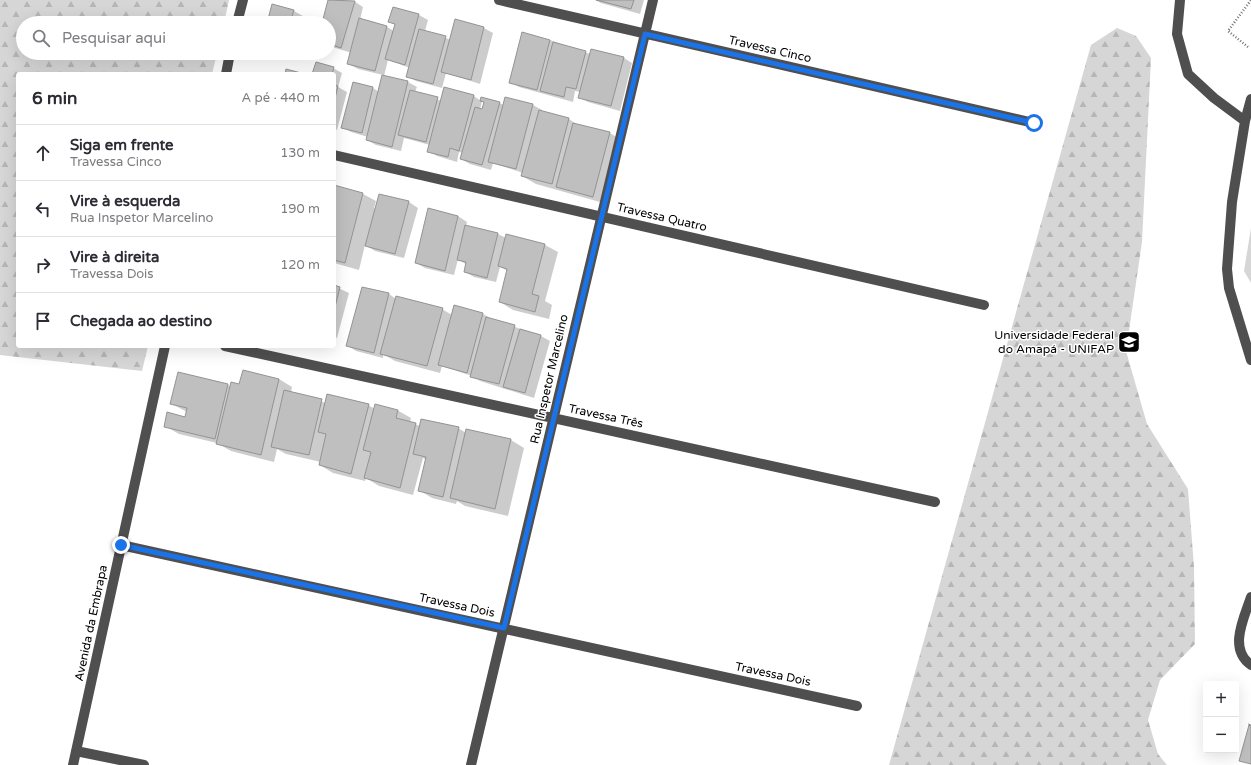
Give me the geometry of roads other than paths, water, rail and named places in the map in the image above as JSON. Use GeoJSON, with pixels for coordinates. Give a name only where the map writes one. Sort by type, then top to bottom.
{"type":"FeatureCollection","features":[{"type":"Feature","properties":{"kind":"street"},"geometry":{"type":"LineString","coordinates":[[240,16],[243,0]]}},
{"type":"Feature","properties":{"kind":"street","name":"Travessa Cinco"},"geometry":{"type":"LineString","coordinates":[[499,0],[1034,123]]}},
{"type":"Feature","properties":{"kind":"street","name":"Rua Inspetor Marcelino"},"geometry":{"type":"LineString","coordinates":[[471,765],[652,0]]}},
{"type":"Feature","properties":{"kind":"street"},"geometry":{"type":"LineString","coordinates":[[1180,0],[1177,34],[1188,74],[1214,98],[1245,121]]}},
{"type":"Feature","properties":{"kind":"street"},"geometry":{"type":"LineString","coordinates":[[226,72],[229,60]]}},
{"type":"Feature","properties":{"kind":"street"},"geometry":{"type":"LineString","coordinates":[[1251,99],[1245,121],[1232,202],[1227,269],[1230,288],[1251,360]]}},
{"type":"Feature","properties":{"kind":"street","name":"Travessa Quatro"},"geometry":{"type":"LineString","coordinates":[[336,155],[984,305]]}},
{"type":"Feature","properties":{"kind":"street","name":"Avenida da Embrapa"},"geometry":{"type":"LineString","coordinates":[[73,765],[165,348]]}},
{"type":"Feature","properties":{"kind":"street","name":"Travessa Três"},"geometry":{"type":"LineString","coordinates":[[234,348],[935,502]]}},
{"type":"Feature","properties":{"kind":"street","name":"Travessa Dois"},"geometry":{"type":"LineString","coordinates":[[121,545],[857,706]]}},
{"type":"Feature","properties":{"kind":"street"},"geometry":{"type":"LineString","coordinates":[[1251,597],[1239,634],[1239,647],[1246,661],[1251,665]]}},
{"type":"Feature","properties":{"kind":"street"},"geometry":{"type":"LineString","coordinates":[[76,751],[144,765]]}},
{"type":"Feature","properties":{"kind":"place","name":"Universidade Federal do Amapá - UNIFAP"},"geometry":{"type":"Point","coordinates":[1129,342]}}]}
